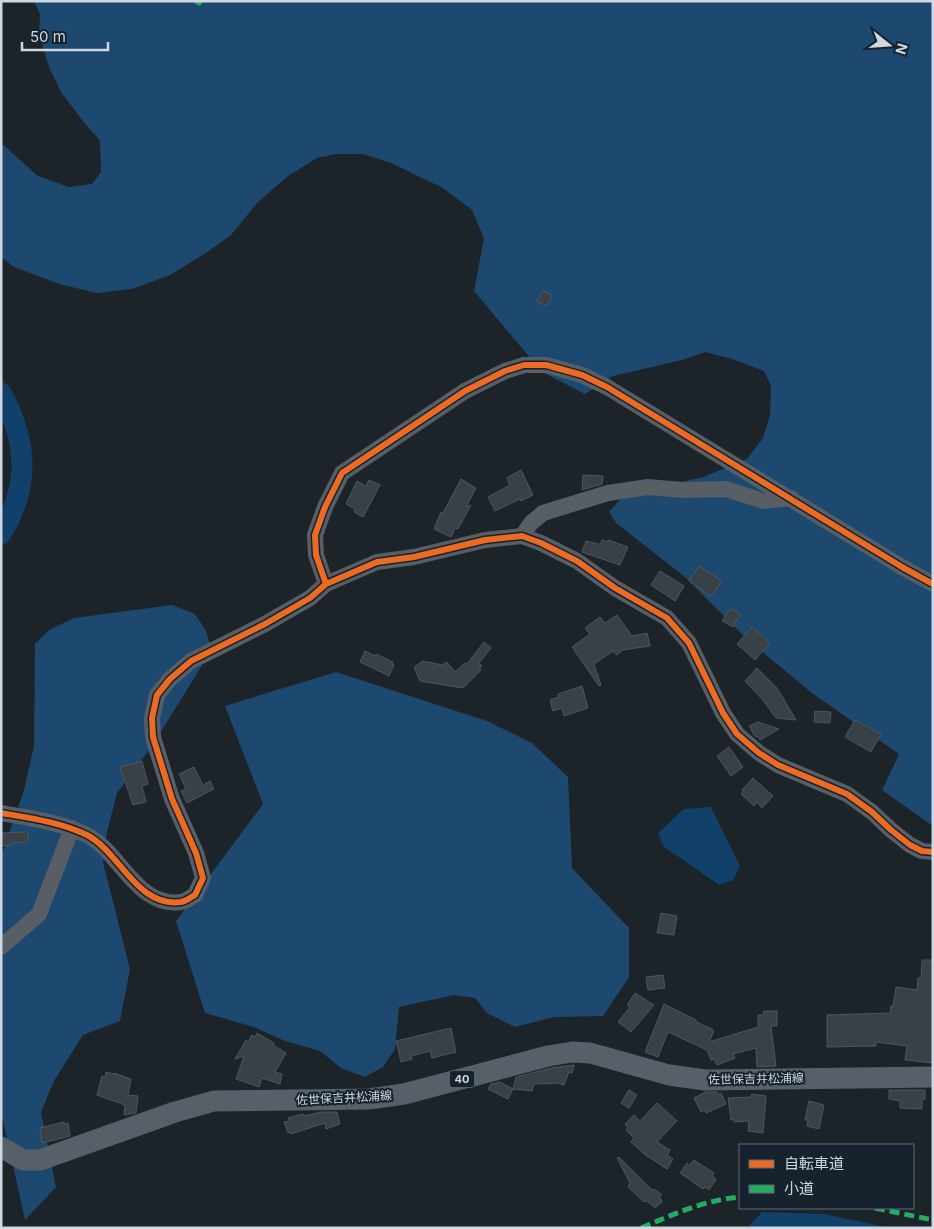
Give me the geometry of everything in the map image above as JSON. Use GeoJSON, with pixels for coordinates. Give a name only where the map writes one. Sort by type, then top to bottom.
{"type":"FeatureCollection","features":[{"type":"Feature","properties":{"kind":"main road","name":"佐世保吉井松浦線"},"geometry":{"type":"LineString","coordinates":[[1,1147],[23,1160],[40,1160],[175,1112],[214,1101],[313,1101],[377,1098],[404,1094],[548,1056],[572,1052],[590,1053],[669,1076],[705,1080],[933,1077]]}},
{"type":"Feature","properties":{"kind":"street"},"geometry":{"type":"LineString","coordinates":[[326,584],[316,555],[315,535],[325,507],[342,473],[465,391],[505,371],[524,365],[546,365],[558,368],[582,375],[607,387],[791,498],[902,568],[933,584]]}},
{"type":"Feature","properties":{"kind":"street"},"geometry":{"type":"LineString","coordinates":[[522,536],[531,523],[543,513],[608,492],[648,487],[682,490],[726,489],[763,501],[791,498]]}},
{"type":"Feature","properties":{"kind":"street"},"geometry":{"type":"LineString","coordinates":[[1,812],[46,820],[72,828],[89,836],[145,892],[162,900],[182,902],[196,895],[203,878],[201,869],[196,853],[172,799],[153,737],[152,718],[157,695],[170,679],[190,661],[265,624],[302,602],[326,584],[377,562],[414,557],[485,540],[522,536],[541,543],[577,562],[615,588],[667,618],[689,643],[723,713],[738,734],[758,753],[778,764],[847,794],[872,812],[910,845],[922,851],[933,852]]}},
{"type":"Feature","properties":{"kind":"street"},"geometry":{"type":"LineString","coordinates":[[1,947],[39,914],[72,828]]}},
{"type":"Feature","properties":{"kind":"shaded area"},"geometry":{"type":"Polygon","coordinates":[[[34,1],[933,1],[933,823],[930,824],[882,790],[899,754],[812,693],[747,639],[685,577],[616,523],[609,512],[623,496],[703,477],[747,459],[763,438],[770,415],[771,386],[764,371],[732,359],[705,352],[682,360],[613,376],[585,394],[542,372],[474,291],[484,238],[472,210],[443,188],[391,163],[363,154],[336,154],[317,158],[288,176],[258,202],[231,235],[206,253],[170,275],[132,289],[97,293],[59,284],[14,267],[1,257],[1,143],[38,176],[69,187],[92,184],[101,172],[100,141],[61,92],[49,67],[39,34],[40,14],[34,1]]]}},
{"type":"Feature","properties":{"kind":"shaded area"},"geometry":{"type":"Polygon","coordinates":[[[172,605],[195,614],[206,631],[210,645],[201,667],[152,746],[117,793],[107,832],[103,862],[130,969],[120,1021],[83,1035],[54,1081],[41,1112],[56,1187],[25,1220],[1,1118],[1,856],[24,790],[34,746],[35,644],[49,630],[74,618],[172,605]]]}},
{"type":"Feature","properties":{"kind":"shaded area"},"geometry":{"type":"Polygon","coordinates":[[[336,672],[487,721],[532,743],[568,777],[572,868],[629,928],[629,977],[603,1016],[554,1017],[515,1027],[487,1013],[475,998],[454,995],[399,1007],[395,1049],[383,1067],[365,1077],[341,1068],[320,1051],[285,1041],[254,1027],[205,1013],[176,921],[263,804],[225,706],[336,672]]]}},
{"type":"Feature","properties":{"kind":"shaded area"},"geometry":{"type":"Polygon","coordinates":[[[711,807],[740,866],[733,880],[719,885],[663,846],[658,833],[684,809],[711,807]]]}},
{"type":"Feature","properties":{"kind":"shaded area"},"geometry":{"type":"Polygon","coordinates":[[[762,1212],[824,1214],[890,1228],[747,1228],[762,1212]]]}},
{"type":"Feature","properties":{"kind":"building"},"geometry":{"type":"Polygon","coordinates":[[[543,291],[552,295],[547,306],[537,301],[543,291]]]}},
{"type":"Feature","properties":{"kind":"building"},"geometry":{"type":"Polygon","coordinates":[[[521,470],[533,495],[495,511],[488,497],[510,485],[508,477],[521,470]]]}},
{"type":"Feature","properties":{"kind":"building"},"geometry":{"type":"Polygon","coordinates":[[[583,475],[603,476],[602,484],[582,490],[583,475]]]}},
{"type":"Feature","properties":{"kind":"building"},"geometry":{"type":"Polygon","coordinates":[[[461,479],[476,488],[466,507],[471,505],[458,529],[455,528],[451,537],[434,529],[441,512],[443,513],[461,479]]]}},
{"type":"Feature","properties":{"kind":"building"},"geometry":{"type":"Polygon","coordinates":[[[369,480],[380,485],[363,517],[346,504],[357,481],[366,486],[369,480]]]}},
{"type":"Feature","properties":{"kind":"building"},"geometry":{"type":"Polygon","coordinates":[[[602,540],[608,542],[608,540],[628,547],[620,565],[582,552],[586,541],[601,544],[602,540]]]}},
{"type":"Feature","properties":{"kind":"building"},"geometry":{"type":"Polygon","coordinates":[[[699,566],[722,581],[711,596],[689,581],[699,566]]]}},
{"type":"Feature","properties":{"kind":"building"},"geometry":{"type":"Polygon","coordinates":[[[660,571],[684,586],[675,601],[651,585],[660,571]]]}},
{"type":"Feature","properties":{"kind":"building"},"geometry":{"type":"Polygon","coordinates":[[[730,609],[740,614],[733,627],[722,621],[730,609]]]}},
{"type":"Feature","properties":{"kind":"building"},"geometry":{"type":"Polygon","coordinates":[[[617,615],[632,636],[647,633],[650,646],[623,650],[617,655],[613,651],[594,664],[601,685],[599,686],[572,647],[590,634],[585,628],[600,617],[605,623],[617,615]]]}},
{"type":"Feature","properties":{"kind":"building"},"geometry":{"type":"Polygon","coordinates":[[[752,627],[770,643],[755,660],[737,644],[752,627]]]}},
{"type":"Feature","properties":{"kind":"building"},"geometry":{"type":"Polygon","coordinates":[[[484,642],[491,648],[479,663],[482,666],[479,668],[481,670],[463,688],[420,681],[414,667],[423,661],[442,665],[447,662],[455,672],[465,663],[466,665],[484,642]]]}},
{"type":"Feature","properties":{"kind":"building"},"geometry":{"type":"Polygon","coordinates":[[[365,651],[393,662],[392,664],[394,665],[389,676],[360,662],[365,651]]]}},
{"type":"Feature","properties":{"kind":"building"},"geometry":{"type":"Polygon","coordinates":[[[757,668],[777,688],[796,720],[776,718],[745,681],[757,668]]]}},
{"type":"Feature","properties":{"kind":"building"},"geometry":{"type":"Polygon","coordinates":[[[582,686],[588,708],[564,716],[562,708],[553,711],[550,700],[559,697],[558,694],[582,686]]]}},
{"type":"Feature","properties":{"kind":"building"},"geometry":{"type":"Polygon","coordinates":[[[815,711],[831,712],[830,723],[814,722],[815,711]]]}},
{"type":"Feature","properties":{"kind":"building"},"geometry":{"type":"Polygon","coordinates":[[[855,720],[881,734],[871,752],[845,737],[855,720]]]}},
{"type":"Feature","properties":{"kind":"building"},"geometry":{"type":"Polygon","coordinates":[[[758,722],[779,729],[760,740],[758,736],[754,735],[749,726],[758,722]]]}},
{"type":"Feature","properties":{"kind":"building"},"geometry":{"type":"Polygon","coordinates":[[[729,747],[743,767],[731,776],[717,756],[729,747]]]}},
{"type":"Feature","properties":{"kind":"building"},"geometry":{"type":"Polygon","coordinates":[[[142,761],[148,784],[142,786],[146,802],[133,805],[120,767],[142,761]]]}},
{"type":"Feature","properties":{"kind":"building"},"geometry":{"type":"Polygon","coordinates":[[[194,767],[203,785],[210,781],[214,789],[187,803],[181,791],[186,789],[179,774],[194,767]]]}},
{"type":"Feature","properties":{"kind":"building"},"geometry":{"type":"Polygon","coordinates":[[[753,778],[773,796],[762,808],[757,802],[754,806],[741,794],[742,790],[753,778]]]}},
{"type":"Feature","properties":{"kind":"building"},"geometry":{"type":"Polygon","coordinates":[[[28,832],[28,842],[11,843],[11,845],[1,846],[1,833],[28,832]]]}},
{"type":"Feature","properties":{"kind":"building"},"geometry":{"type":"Polygon","coordinates":[[[661,913],[677,916],[674,935],[657,933],[661,913]]]}},
{"type":"Feature","properties":{"kind":"building"},"geometry":{"type":"Polygon","coordinates":[[[922,960],[933,960],[933,1063],[905,1060],[907,1046],[876,1042],[876,1046],[827,1047],[827,1015],[890,1013],[896,987],[917,990],[918,978],[921,978],[922,960]]]}},
{"type":"Feature","properties":{"kind":"building"},"geometry":{"type":"Polygon","coordinates":[[[663,975],[665,988],[648,990],[646,977],[663,975]]]}},
{"type":"Feature","properties":{"kind":"building"},"geometry":{"type":"Polygon","coordinates":[[[635,993],[654,1005],[631,1032],[618,1022],[630,1007],[627,1005],[635,993]]]}},
{"type":"Feature","properties":{"kind":"building"},"geometry":{"type":"Polygon","coordinates":[[[664,1004],[712,1029],[714,1031],[709,1042],[758,1027],[758,1015],[763,1015],[764,1011],[777,1011],[777,1026],[771,1026],[776,1066],[757,1067],[756,1048],[733,1054],[735,1058],[717,1065],[714,1059],[711,1060],[707,1050],[668,1032],[658,1057],[645,1052],[664,1004]]]}},
{"type":"Feature","properties":{"kind":"building"},"geometry":{"type":"Polygon","coordinates":[[[451,1028],[456,1052],[432,1058],[430,1051],[411,1056],[412,1059],[401,1062],[396,1041],[451,1028]]]}},
{"type":"Feature","properties":{"kind":"building"},"geometry":{"type":"Polygon","coordinates":[[[257,1033],[286,1053],[275,1072],[282,1074],[280,1084],[262,1078],[259,1087],[236,1079],[244,1056],[235,1059],[246,1040],[248,1042],[252,1035],[255,1037],[257,1033]]]}},
{"type":"Feature","properties":{"kind":"building"},"geometry":{"type":"Polygon","coordinates":[[[574,1065],[572,1073],[569,1072],[564,1085],[557,1083],[534,1084],[532,1091],[513,1089],[516,1077],[551,1068],[574,1065]]]}},
{"type":"Feature","properties":{"kind":"building"},"geometry":{"type":"Polygon","coordinates":[[[106,1072],[131,1079],[128,1095],[138,1096],[136,1113],[124,1115],[125,1105],[97,1095],[102,1076],[105,1077],[106,1072]]]}},
{"type":"Feature","properties":{"kind":"building"},"geometry":{"type":"Polygon","coordinates":[[[500,1082],[513,1089],[508,1099],[488,1089],[491,1084],[500,1082]]]}},
{"type":"Feature","properties":{"kind":"building"},"geometry":{"type":"Polygon","coordinates":[[[629,1090],[637,1095],[629,1108],[621,1103],[629,1090]]]}},
{"type":"Feature","properties":{"kind":"building"},"geometry":{"type":"Polygon","coordinates":[[[889,1090],[925,1090],[925,1099],[922,1099],[922,1109],[900,1108],[900,1101],[889,1099],[889,1090]]]}},
{"type":"Feature","properties":{"kind":"building"},"geometry":{"type":"Polygon","coordinates":[[[705,1092],[717,1092],[718,1095],[721,1093],[726,1104],[706,1113],[704,1110],[701,1112],[694,1098],[705,1092]]]}},
{"type":"Feature","properties":{"kind":"building"},"geometry":{"type":"Polygon","coordinates":[[[752,1094],[766,1096],[763,1133],[748,1131],[749,1121],[734,1122],[734,1119],[731,1120],[728,1098],[751,1097],[752,1094]]]}},
{"type":"Feature","properties":{"kind":"building"},"geometry":{"type":"Polygon","coordinates":[[[809,1101],[824,1105],[819,1129],[807,1126],[808,1120],[805,1120],[809,1101]]]}},
{"type":"Feature","properties":{"kind":"building"},"geometry":{"type":"Polygon","coordinates":[[[657,1103],[677,1121],[657,1142],[670,1150],[667,1155],[673,1159],[667,1169],[644,1154],[631,1142],[634,1138],[626,1130],[628,1128],[625,1124],[634,1115],[640,1121],[657,1103]]]}},
{"type":"Feature","properties":{"kind":"building"},"geometry":{"type":"Polygon","coordinates":[[[321,1112],[337,1112],[340,1124],[326,1129],[325,1123],[291,1134],[290,1132],[288,1133],[284,1122],[289,1121],[288,1118],[321,1112]]]}},
{"type":"Feature","properties":{"kind":"building"},"geometry":{"type":"Polygon","coordinates":[[[64,1122],[64,1124],[68,1123],[70,1136],[42,1143],[40,1128],[64,1122]]]}},
{"type":"Feature","properties":{"kind":"building"},"geometry":{"type":"Polygon","coordinates":[[[619,1157],[652,1190],[654,1189],[662,1195],[659,1197],[662,1202],[655,1208],[647,1201],[644,1202],[628,1187],[630,1183],[617,1158],[619,1157]]]}},
{"type":"Feature","properties":{"kind":"building"},"geometry":{"type":"Polygon","coordinates":[[[694,1160],[714,1173],[712,1176],[716,1179],[709,1190],[705,1187],[703,1189],[680,1173],[687,1163],[689,1165],[694,1160]]]}},
{"type":"Feature","properties":{"kind":"waterway"},"geometry":{"type":"LineString","coordinates":[[1,393],[16,429],[21,446],[22,464],[17,499],[1,534]]}},
{"type":"Feature","properties":{"kind":"marked path"},"geometry":{"type":"LineString","coordinates":[[196,1],[199,3],[201,1]]}},
{"type":"Feature","properties":{"kind":"marked path"},"geometry":{"type":"LineString","coordinates":[[641,1228],[702,1204],[739,1197]]}},
{"type":"Feature","properties":{"kind":"marked path"},"geometry":{"type":"LineString","coordinates":[[880,1209],[933,1220]]}},
{"type":"Feature","properties":{"kind":"cycle path"},"geometry":{"type":"LineString","coordinates":[[326,584],[316,555],[315,535],[325,507],[342,473],[465,391],[505,371],[524,365],[546,365],[582,375],[607,387],[933,584]]}},
{"type":"Feature","properties":{"kind":"cycle path"},"geometry":{"type":"LineString","coordinates":[[1,813],[56,824],[87,835],[99,843],[130,877],[152,896],[166,902],[187,900],[195,895],[203,878],[196,853],[172,799],[153,737],[152,718],[157,695],[170,679],[191,661],[265,624],[310,598],[326,584],[377,562],[414,557],[485,540],[522,536],[577,561],[615,588],[667,618],[689,643],[723,713],[737,734],[759,753],[778,765],[847,794],[872,812],[910,845],[922,851],[933,852]]}}]}
